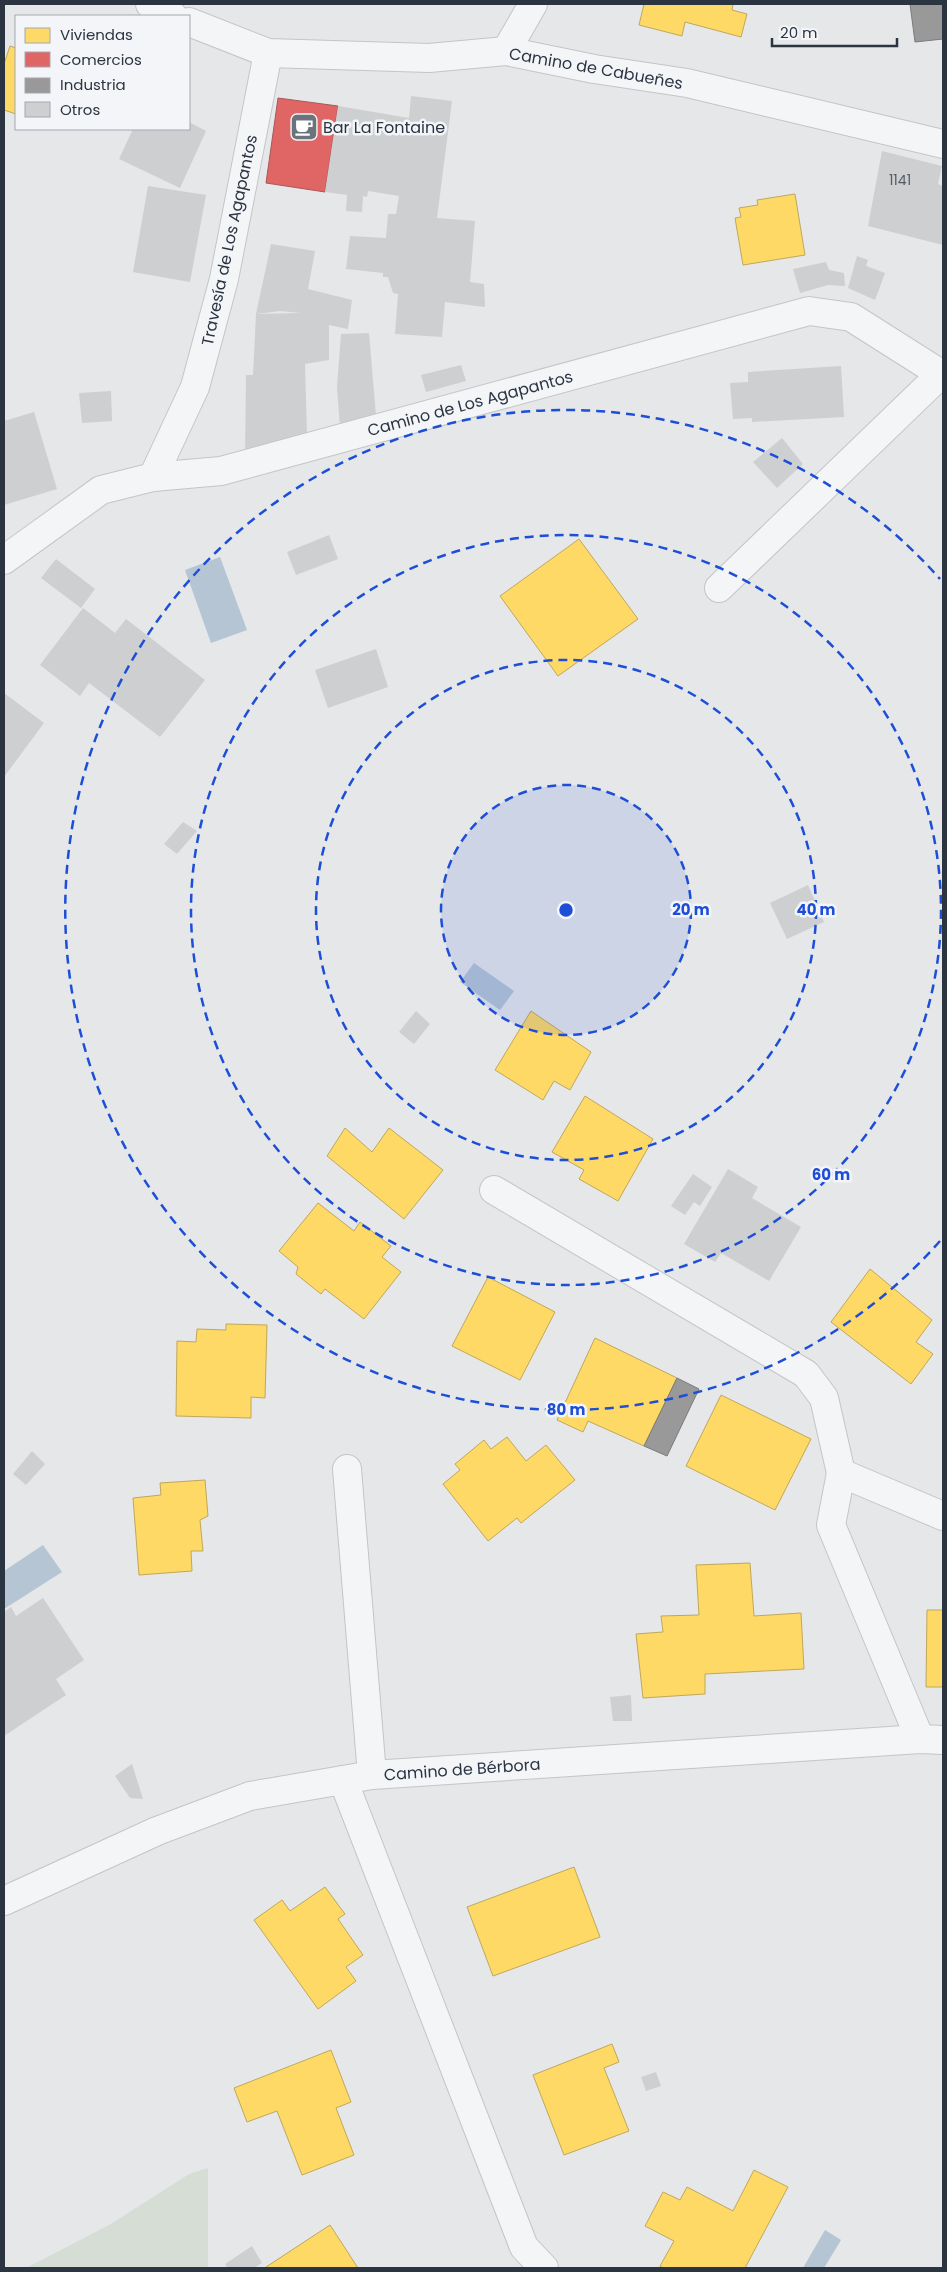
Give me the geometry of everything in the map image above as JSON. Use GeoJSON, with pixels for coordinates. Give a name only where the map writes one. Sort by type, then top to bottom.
{"type":"FeatureCollection","features":[{"type":"Feature","properties":{"kind":"street"},"geometry":{"type":"LineString","coordinates":[[150,4],[157,10],[170,15]]}},
{"type":"Feature","properties":{"kind":"street"},"geometry":{"type":"LineString","coordinates":[[506,51],[533,4]]}},
{"type":"Feature","properties":{"kind":"street","name":"Camino de Cabueñes"},"geometry":{"type":"LineString","coordinates":[[190,22],[268,53],[429,58],[506,51],[594,69],[687,83],[943,144]]}},
{"type":"Feature","properties":{"kind":"street","name":"Travesía de Los Agapantos"},"geometry":{"type":"LineString","coordinates":[[153,477],[195,387],[224,279],[268,53]]}},
{"type":"Feature","properties":{"kind":"street","name":"Camino de Los Agapantos"},"geometry":{"type":"LineString","coordinates":[[4,560],[101,490],[153,477],[220,471],[808,311],[850,317],[942,373],[719,588]]}},
{"type":"Feature","properties":{"kind":"street"},"geometry":{"type":"LineString","coordinates":[[494,1190],[806,1374],[824,1398],[842,1473],[831,1525],[932,1739]]}},
{"type":"Feature","properties":{"kind":"street"},"geometry":{"type":"LineString","coordinates":[[348,1469],[372,1775]]}},
{"type":"Feature","properties":{"kind":"street"},"geometry":{"type":"LineString","coordinates":[[842,1473],[943,1516]]}},
{"type":"Feature","properties":{"kind":"street","name":"Camino de Bérbora"},"geometry":{"type":"LineString","coordinates":[[4,1901],[157,1831],[250,1796],[372,1775],[932,1739]]}},
{"type":"Feature","properties":{"kind":"street"},"geometry":{"type":"LineString","coordinates":[[343,1780],[524,2247],[544,2268]]}},
{"type":"Feature","properties":{"kind":"shaded area"},"geometry":{"type":"Polygon","coordinates":[[[208,2168],[208,2268],[26,2268],[111,2224],[189,2174],[208,2168]]]}},
{"type":"Feature","properties":{"kind":"water"},"geometry":{"type":"Polygon","coordinates":[[[220,557],[247,630],[211,643],[185,570],[220,557]]]}},
{"type":"Feature","properties":{"kind":"water"},"geometry":{"type":"Polygon","coordinates":[[[474,963],[514,991],[500,1010],[460,982],[474,963]]]}},
{"type":"Feature","properties":{"kind":"water"},"geometry":{"type":"Polygon","coordinates":[[[43,1545],[62,1572],[4,1609],[4,1571],[43,1545]]]}},
{"type":"Feature","properties":{"kind":"water"},"geometry":{"type":"Polygon","coordinates":[[[825,2230],[841,2240],[824,2268],[803,2268],[825,2230]]]}},
{"type":"Feature","properties":{"kind":"building: Viviendas"},"geometry":{"type":"Polygon","coordinates":[[[644,4],[733,4],[732,10],[747,14],[741,37],[685,22],[682,36],[639,25],[644,4]]]}},
{"type":"Feature","properties":{"kind":"building: Viviendas"},"geometry":{"type":"Polygon","coordinates":[[[10,46],[15,48],[15,114],[4,110],[4,64],[10,46]]]}},
{"type":"Feature","properties":{"kind":"building: Viviendas"},"geometry":{"type":"Polygon","coordinates":[[[795,194],[805,255],[743,265],[735,218],[741,217],[739,208],[758,205],[757,200],[795,194]]]}},
{"type":"Feature","properties":{"kind":"building: Viviendas"},"geometry":{"type":"Polygon","coordinates":[[[579,539],[638,619],[558,676],[500,596],[579,539]]]}},
{"type":"Feature","properties":{"kind":"building: Viviendas"},"geometry":{"type":"Polygon","coordinates":[[[531,1011],[591,1052],[570,1090],[554,1081],[543,1100],[495,1070],[531,1011]]]}},
{"type":"Feature","properties":{"kind":"building: Viviendas"},"geometry":{"type":"Polygon","coordinates":[[[585,1096],[653,1139],[618,1201],[579,1179],[584,1170],[552,1152],[585,1096]]]}},
{"type":"Feature","properties":{"kind":"building: Viviendas"},"geometry":{"type":"Polygon","coordinates":[[[345,1128],[372,1152],[389,1128],[443,1170],[404,1219],[327,1156],[345,1128]]]}},
{"type":"Feature","properties":{"kind":"building: Viviendas"},"geometry":{"type":"Polygon","coordinates":[[[318,1203],[354,1231],[360,1222],[391,1246],[382,1257],[401,1272],[364,1319],[325,1289],[321,1294],[296,1274],[298,1267],[279,1251],[318,1203]]]}},
{"type":"Feature","properties":{"kind":"building: Viviendas"},"geometry":{"type":"Polygon","coordinates":[[[870,1269],[932,1320],[916,1342],[933,1354],[911,1384],[831,1322],[870,1269]]]}},
{"type":"Feature","properties":{"kind":"building: Viviendas"},"geometry":{"type":"Polygon","coordinates":[[[488,1277],[555,1312],[520,1380],[452,1346],[488,1277]]]}},
{"type":"Feature","properties":{"kind":"building: Viviendas"},"geometry":{"type":"Polygon","coordinates":[[[226,1324],[267,1325],[265,1398],[251,1397],[251,1418],[176,1416],[177,1341],[196,1342],[197,1329],[226,1330],[226,1324]]]}},
{"type":"Feature","properties":{"kind":"building: Viviendas"},"geometry":{"type":"Polygon","coordinates":[[[595,1338],[677,1378],[644,1446],[588,1421],[583,1432],[557,1420],[595,1338]]]}},
{"type":"Feature","properties":{"kind":"building: Viviendas"},"geometry":{"type":"Polygon","coordinates":[[[721,1395],[811,1439],[775,1510],[686,1466],[721,1395]]]}},
{"type":"Feature","properties":{"kind":"building: Viviendas"},"geometry":{"type":"Polygon","coordinates":[[[507,1437],[526,1461],[546,1445],[575,1480],[521,1523],[517,1518],[488,1541],[443,1484],[460,1470],[455,1464],[484,1440],[491,1449],[507,1437]]]}},
{"type":"Feature","properties":{"kind":"building: Viviendas"},"geometry":{"type":"Polygon","coordinates":[[[205,1480],[208,1516],[200,1520],[203,1551],[191,1551],[192,1571],[139,1575],[133,1498],[161,1495],[160,1483],[205,1480]]]}},
{"type":"Feature","properties":{"kind":"building: Viviendas"},"geometry":{"type":"Polygon","coordinates":[[[750,1563],[754,1616],[801,1613],[804,1669],[705,1674],[705,1694],[643,1698],[636,1634],[663,1632],[661,1616],[699,1615],[696,1565],[750,1563]]]}},
{"type":"Feature","properties":{"kind":"building: Viviendas"},"geometry":{"type":"Polygon","coordinates":[[[927,1610],[943,1610],[943,1687],[926,1687],[927,1610]]]}},
{"type":"Feature","properties":{"kind":"building: Viviendas"},"geometry":{"type":"Polygon","coordinates":[[[574,1867],[600,1937],[493,1976],[467,1907],[574,1867]]]}},
{"type":"Feature","properties":{"kind":"building: Viviendas"},"geometry":{"type":"Polygon","coordinates":[[[325,1887],[345,1914],[338,1919],[363,1955],[346,1967],[356,1981],[318,2009],[254,1920],[282,1900],[290,1911],[325,1887]]]}},
{"type":"Feature","properties":{"kind":"building: Viviendas"},"geometry":{"type":"Polygon","coordinates":[[[612,2044],[619,2062],[604,2068],[629,2131],[564,2155],[533,2075],[612,2044]]]}},
{"type":"Feature","properties":{"kind":"building: Viviendas"},"geometry":{"type":"Polygon","coordinates":[[[331,2050],[351,2102],[336,2108],[354,2155],[302,2175],[277,2111],[247,2122],[234,2088],[331,2050]]]}},
{"type":"Feature","properties":{"kind":"building: Viviendas"},"geometry":{"type":"Polygon","coordinates":[[[754,2170],[788,2187],[745,2268],[664,2268],[660,2266],[674,2241],[645,2226],[663,2192],[680,2200],[687,2187],[733,2211],[754,2170]]]}},
{"type":"Feature","properties":{"kind":"building: Viviendas"},"geometry":{"type":"Polygon","coordinates":[[[330,2225],[358,2268],[266,2268],[266,2267],[330,2225]]]}},
{"type":"Feature","properties":{"kind":"building: Comercios","name":"Bar La Fontaine"},"geometry":{"type":"Polygon","coordinates":[[[278,98],[338,106],[325,192],[266,183],[278,98]]]}},
{"type":"Feature","properties":{"kind":"building: Industria"},"geometry":{"type":"Polygon","coordinates":[[[910,4],[943,4],[943,39],[915,42],[910,4]]]}},
{"type":"Feature","properties":{"kind":"building: Industria"},"geometry":{"type":"Polygon","coordinates":[[[677,1378],[699,1389],[667,1456],[644,1446],[677,1378]]]}},
{"type":"Feature","properties":{"kind":"building: Otros"},"geometry":{"type":"Polygon","coordinates":[[[411,96],[452,101],[437,218],[475,221],[470,282],[484,284],[485,307],[445,302],[442,337],[395,334],[398,294],[393,293],[388,277],[383,277],[383,273],[346,269],[350,236],[386,238],[388,214],[396,214],[399,196],[368,191],[367,197],[363,196],[362,212],[346,211],[347,195],[325,192],[338,106],[409,118],[411,96]]]}},
{"type":"Feature","properties":{"kind":"building: Otros"},"geometry":{"type":"Polygon","coordinates":[[[190,123],[206,131],[180,188],[119,159],[133,130],[190,130],[190,123]]]}},
{"type":"Feature","properties":{"kind":"building: Otros"},"geometry":{"type":"Polygon","coordinates":[[[882,151],[942,166],[938,184],[943,186],[943,245],[868,226],[882,151]]]}},
{"type":"Feature","properties":{"kind":"building: Otros"},"geometry":{"type":"Polygon","coordinates":[[[148,186],[206,195],[190,282],[133,272],[148,186]]]}},
{"type":"Feature","properties":{"kind":"building: Otros"},"geometry":{"type":"Polygon","coordinates":[[[271,244],[315,251],[308,289],[352,300],[348,329],[329,325],[329,360],[305,364],[307,436],[245,459],[246,375],[253,375],[256,314],[271,244]],[[280,311],[256,314],[301,313],[280,311]]]}},
{"type":"Feature","properties":{"kind":"building: Otros"},"geometry":{"type":"Polygon","coordinates":[[[857,256],[868,260],[866,266],[885,273],[875,300],[848,288],[857,256]]]}},
{"type":"Feature","properties":{"kind":"building: Otros"},"geometry":{"type":"Polygon","coordinates":[[[826,262],[829,270],[844,273],[845,286],[828,285],[800,293],[793,269],[826,262]]]}},
{"type":"Feature","properties":{"kind":"building: Otros"},"geometry":{"type":"Polygon","coordinates":[[[369,333],[376,416],[340,427],[337,387],[341,334],[369,333]]]}},
{"type":"Feature","properties":{"kind":"building: Otros"},"geometry":{"type":"Polygon","coordinates":[[[461,365],[466,381],[426,392],[421,375],[461,365]]]}},
{"type":"Feature","properties":{"kind":"building: Otros"},"geometry":{"type":"Polygon","coordinates":[[[841,366],[844,417],[752,422],[752,418],[733,419],[730,383],[748,382],[748,372],[841,366]]]}},
{"type":"Feature","properties":{"kind":"building: Otros"},"geometry":{"type":"Polygon","coordinates":[[[111,391],[112,421],[82,423],[79,393],[111,391]]]}},
{"type":"Feature","properties":{"kind":"building: Otros"},"geometry":{"type":"Polygon","coordinates":[[[34,412],[57,489],[4,505],[4,421],[34,412]]]}},
{"type":"Feature","properties":{"kind":"building: Otros"},"geometry":{"type":"Polygon","coordinates":[[[782,438],[803,464],[777,488],[753,462],[782,438]]]}},
{"type":"Feature","properties":{"kind":"building: Otros"},"geometry":{"type":"Polygon","coordinates":[[[329,535],[338,559],[296,575],[287,552],[329,535]]]}},
{"type":"Feature","properties":{"kind":"building: Otros"},"geometry":{"type":"Polygon","coordinates":[[[56,559],[95,589],[81,608],[41,578],[56,559]]]}},
{"type":"Feature","properties":{"kind":"building: Otros"},"geometry":{"type":"Polygon","coordinates":[[[83,608],[115,633],[126,619],[205,680],[160,737],[89,683],[80,696],[40,665],[83,608]]]}},
{"type":"Feature","properties":{"kind":"building: Otros"},"geometry":{"type":"Polygon","coordinates":[[[376,649],[388,687],[328,708],[315,670],[376,649]]]}},
{"type":"Feature","properties":{"kind":"building: Otros"},"geometry":{"type":"Polygon","coordinates":[[[4,693],[44,723],[4,777],[4,693]]]}},
{"type":"Feature","properties":{"kind":"building: Otros"},"geometry":{"type":"Polygon","coordinates":[[[183,822],[197,831],[177,854],[164,844],[183,822]]]}},
{"type":"Feature","properties":{"kind":"building: Otros"},"geometry":{"type":"Polygon","coordinates":[[[808,885],[824,922],[787,939],[770,903],[808,885]]]}},
{"type":"Feature","properties":{"kind":"building: Otros"},"geometry":{"type":"Polygon","coordinates":[[[416,1011],[430,1024],[414,1044],[399,1032],[416,1011]]]}},
{"type":"Feature","properties":{"kind":"building: Otros"},"geometry":{"type":"Polygon","coordinates":[[[728,1169],[758,1187],[752,1198],[801,1227],[769,1281],[721,1253],[715,1262],[684,1244],[728,1169]]]}},
{"type":"Feature","properties":{"kind":"building: Otros"},"geometry":{"type":"Polygon","coordinates":[[[693,1174],[712,1187],[700,1206],[694,1202],[685,1215],[671,1206],[693,1174]]]}},
{"type":"Feature","properties":{"kind":"building: Otros"},"geometry":{"type":"Polygon","coordinates":[[[32,1451],[45,1464],[26,1485],[13,1474],[32,1451]]]}},
{"type":"Feature","properties":{"kind":"building: Otros"},"geometry":{"type":"Polygon","coordinates":[[[43,1598],[84,1660],[56,1679],[66,1695],[4,1736],[4,1612],[11,1607],[16,1616],[43,1598]]]}},
{"type":"Feature","properties":{"kind":"building: Otros"},"geometry":{"type":"Polygon","coordinates":[[[631,1695],[632,1721],[613,1721],[610,1697],[631,1695]]]}},
{"type":"Feature","properties":{"kind":"building: Otros"},"geometry":{"type":"Polygon","coordinates":[[[132,1764],[143,1799],[130,1798],[115,1776],[132,1764]]]}},
{"type":"Feature","properties":{"kind":"building: Otros"},"geometry":{"type":"Polygon","coordinates":[[[656,2072],[661,2086],[646,2091],[641,2077],[656,2072]]]}},
{"type":"Feature","properties":{"kind":"building: Otros"},"geometry":{"type":"Polygon","coordinates":[[[252,2246],[262,2263],[254,2268],[228,2268],[225,2264],[252,2246]]]}},
{"type":"Feature","properties":{"kind":"place","name":"Bar La Fontaine"},"geometry":{"type":"Point","coordinates":[304,127]}}]}
